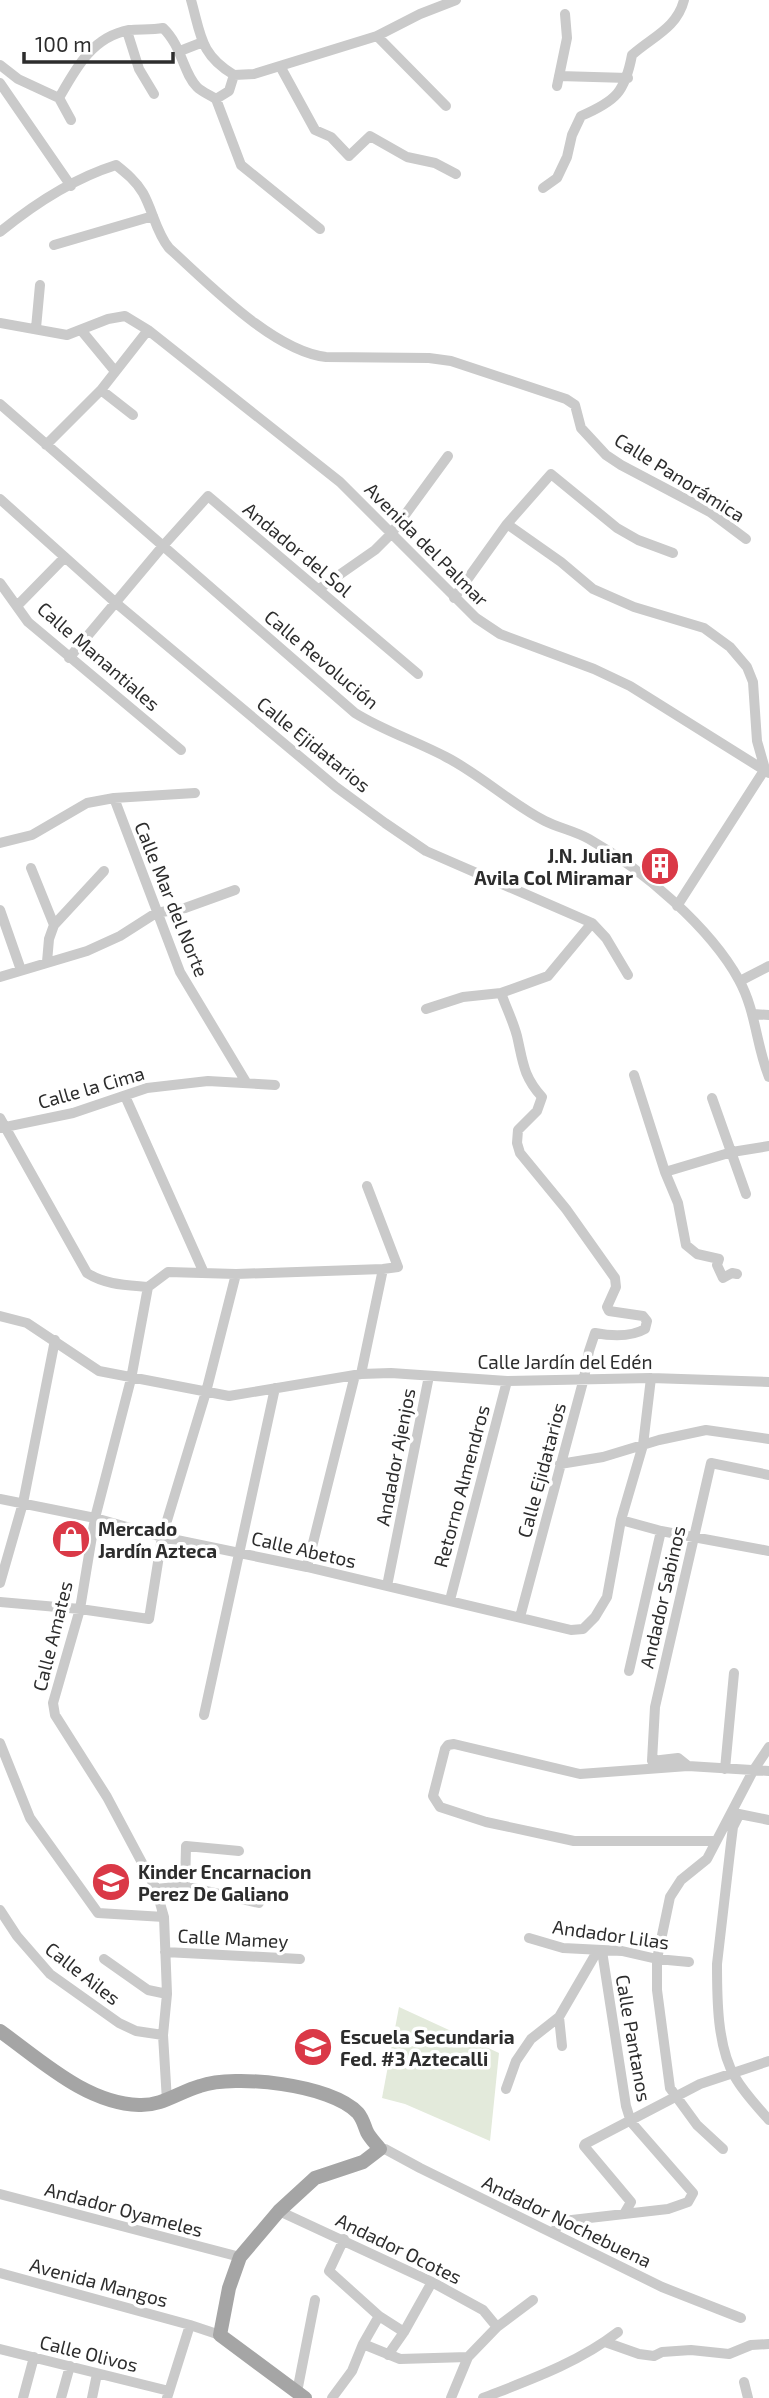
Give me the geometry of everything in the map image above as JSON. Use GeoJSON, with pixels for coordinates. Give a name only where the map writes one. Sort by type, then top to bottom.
{"type":"FeatureCollection","features":[{"type":"Feature","properties":{"kind":"main road"},"geometry":{"type":"LineString","coordinates":[[0,2031],[86,2091],[113,2102],[141,2106],[167,2101],[198,2086],[219,2081],[290,2085],[341,2101],[358,2113],[368,2134],[380,2149],[363,2162],[314,2178],[299,2190],[240,2257],[229,2288],[220,2335],[301,2395]]}},
{"type":"Feature","properties":{"kind":"street"},"geometry":{"type":"LineString","coordinates":[[191,0],[209,56],[234,75],[254,74],[377,36],[420,14],[456,0]]}},
{"type":"Feature","properties":{"kind":"street"},"geometry":{"type":"LineString","coordinates":[[543,188],[557,178],[581,116],[606,105],[628,78],[632,55],[673,23],[684,0]]}},
{"type":"Feature","properties":{"kind":"street"},"geometry":{"type":"LineString","coordinates":[[565,14],[566,38],[558,81],[628,78]]}},
{"type":"Feature","properties":{"kind":"street"},"geometry":{"type":"LineString","coordinates":[[59,98],[88,52],[108,36],[127,31],[163,28],[172,36],[194,85],[216,99],[241,165],[320,229]]}},
{"type":"Feature","properties":{"kind":"street"},"geometry":{"type":"LineString","coordinates":[[127,31],[139,69],[154,94]]}},
{"type":"Feature","properties":{"kind":"street"},"geometry":{"type":"LineString","coordinates":[[377,36],[446,106]]}},
{"type":"Feature","properties":{"kind":"street"},"geometry":{"type":"LineString","coordinates":[[180,51],[203,42]]}},
{"type":"Feature","properties":{"kind":"street"},"geometry":{"type":"LineString","coordinates":[[0,65],[18,79],[59,98],[71,120]]}},
{"type":"Feature","properties":{"kind":"street"},"geometry":{"type":"LineString","coordinates":[[280,66],[315,130],[331,137],[349,156],[370,136],[407,157],[435,163],[456,174]]}},
{"type":"Feature","properties":{"kind":"street"},"geometry":{"type":"LineString","coordinates":[[216,99],[229,90],[234,75]]}},
{"type":"Feature","properties":{"kind":"street"},"geometry":{"type":"LineString","coordinates":[[0,83],[71,186],[34,207],[0,232]]}},
{"type":"Feature","properties":{"kind":"street","name":"Calle Panorámica"},"geometry":{"type":"LineString","coordinates":[[71,186],[116,165],[142,192],[160,237],[169,248],[241,312],[296,350],[326,357],[429,358],[451,361],[566,399],[575,405],[581,428],[606,455],[710,512],[746,539]]}},
{"type":"Feature","properties":{"kind":"street"},"geometry":{"type":"LineString","coordinates":[[54,245],[153,216]]}},
{"type":"Feature","properties":{"kind":"street"},"geometry":{"type":"LineString","coordinates":[[36,328],[40,285]]}},
{"type":"Feature","properties":{"kind":"street","name":"Avenida del Palmar"},"geometry":{"type":"LineString","coordinates":[[81,330],[108,319],[125,316],[148,330],[340,482],[476,618],[500,634],[594,669],[630,686],[767,771]]}},
{"type":"Feature","properties":{"kind":"street"},"geometry":{"type":"LineString","coordinates":[[0,323],[36,328],[51,334],[67,335],[81,330],[114,370]]}},
{"type":"Feature","properties":{"kind":"street"},"geometry":{"type":"LineString","coordinates":[[46,445],[101,390],[148,330]]}},
{"type":"Feature","properties":{"kind":"street"},"geometry":{"type":"LineString","coordinates":[[101,390],[133,415]]}},
{"type":"Feature","properties":{"kind":"street","name":"Calle Revolución"},"geometry":{"type":"LineString","coordinates":[[0,404],[355,713],[374,725],[450,759],[544,821],[598,844],[636,871],[677,906],[703,930],[740,981],[753,1014],[762,1060],[769,1077]]}},
{"type":"Feature","properties":{"kind":"street"},"geometry":{"type":"LineString","coordinates":[[319,589],[375,550],[391,534],[448,456]]}},
{"type":"Feature","properties":{"kind":"street"},"geometry":{"type":"LineString","coordinates":[[454,598],[507,524],[551,474],[617,528],[638,540],[673,553]]}},
{"type":"Feature","properties":{"kind":"street","name":"Andador del Sol"},"geometry":{"type":"LineString","coordinates":[[162,547],[208,496],[418,674]]}},
{"type":"Feature","properties":{"kind":"street","name":"Calle Ejidatarios"},"geometry":{"type":"LineString","coordinates":[[0,499],[116,603],[336,787],[426,851],[592,923],[606,938],[628,975]]}},
{"type":"Feature","properties":{"kind":"street"},"geometry":{"type":"LineString","coordinates":[[507,524],[561,562],[593,589],[634,607],[704,628],[730,647],[747,667],[753,682],[757,741],[767,771],[677,906]]}},
{"type":"Feature","properties":{"kind":"street"},"geometry":{"type":"LineString","coordinates":[[69,658],[162,547]]}},
{"type":"Feature","properties":{"kind":"street"},"geometry":{"type":"LineString","coordinates":[[17,606],[64,558]]}},
{"type":"Feature","properties":{"kind":"street","name":"Calle Manantiales"},"geometry":{"type":"LineString","coordinates":[[0,583],[28,622],[181,750]]}},
{"type":"Feature","properties":{"kind":"street"},"geometry":{"type":"LineString","coordinates":[[0,843],[32,835],[87,803],[114,798],[195,793]]}},
{"type":"Feature","properties":{"kind":"street","name":"Calle Mar del Norte"},"geometry":{"type":"LineString","coordinates":[[114,798],[180,972],[246,1082]]}},
{"type":"Feature","properties":{"kind":"street"},"geometry":{"type":"LineString","coordinates":[[32,868],[54,925]]}},
{"type":"Feature","properties":{"kind":"street"},"geometry":{"type":"LineString","coordinates":[[47,962],[49,939],[54,925],[104,871]]}},
{"type":"Feature","properties":{"kind":"street"},"geometry":{"type":"LineString","coordinates":[[0,977],[87,951],[120,936],[156,913],[184,908],[235,890]]}},
{"type":"Feature","properties":{"kind":"street"},"geometry":{"type":"LineString","coordinates":[[0,909],[21,970]]}},
{"type":"Feature","properties":{"kind":"street"},"geometry":{"type":"LineString","coordinates":[[426,1009],[463,997],[501,993],[548,976],[592,923]]}},
{"type":"Feature","properties":{"kind":"street"},"geometry":{"type":"LineString","coordinates":[[740,981],[769,966]]}},
{"type":"Feature","properties":{"kind":"street","name":"Calle Ejidatarios"},"geometry":{"type":"LineString","coordinates":[[501,993],[516,1034],[529,1083],[542,1097],[537,1111],[518,1130],[517,1143],[520,1153],[566,1209],[615,1278],[616,1287],[607,1307],[609,1311],[643,1316],[647,1321],[645,1329],[638,1333],[608,1336],[595,1334],[520,1617]]}},
{"type":"Feature","properties":{"kind":"street"},"geometry":{"type":"LineString","coordinates":[[753,1014],[769,1015]]}},
{"type":"Feature","properties":{"kind":"street"},"geometry":{"type":"LineString","coordinates":[[635,1075],[665,1172],[678,1203],[685,1245],[697,1255],[718,1262],[721,1277],[737,1273]]}},
{"type":"Feature","properties":{"kind":"street","name":"Calle la Cima"},"geometry":{"type":"LineString","coordinates":[[1,1124],[72,1113],[147,1088],[208,1081],[275,1085]]}},
{"type":"Feature","properties":{"kind":"street"},"geometry":{"type":"LineString","coordinates":[[125,1096],[204,1273]]}},
{"type":"Feature","properties":{"kind":"street"},"geometry":{"type":"LineString","coordinates":[[712,1098],[746,1194]]}},
{"type":"Feature","properties":{"kind":"street"},"geometry":{"type":"LineString","coordinates":[[1,1124],[86,1273],[112,1284],[148,1286],[168,1272],[236,1274],[398,1267],[367,1186]]}},
{"type":"Feature","properties":{"kind":"street"},"geometry":{"type":"LineString","coordinates":[[665,1172],[732,1152],[769,1146]]}},
{"type":"Feature","properties":{"kind":"street"},"geometry":{"type":"LineString","coordinates":[[307,1567],[383,1269]]}},
{"type":"Feature","properties":{"kind":"street"},"geometry":{"type":"LineString","coordinates":[[0,1602],[80,1609],[149,1619],[162,1536],[206,1392],[236,1274]]}},
{"type":"Feature","properties":{"kind":"street","name":"Calle Amates"},"geometry":{"type":"LineString","coordinates":[[148,1286],[131,1379],[96,1518],[80,1609],[53,1703],[55,1715],[107,1797],[156,1889],[164,1917],[167,1994],[163,2035],[167,2101]]}},
{"type":"Feature","properties":{"kind":"street","name":"Calle Jardín del Edén"},"geometry":{"type":"LineString","coordinates":[[0,1316],[27,1323],[99,1371],[229,1396],[358,1375],[507,1381],[651,1378],[769,1382]]}},
{"type":"Feature","properties":{"kind":"street"},"geometry":{"type":"LineString","coordinates":[[0,1583],[23,1503],[55,1340]]}},
{"type":"Feature","properties":{"kind":"street","name":"Andador Ajenjos"},"geometry":{"type":"LineString","coordinates":[[387,1586],[429,1376]]}},
{"type":"Feature","properties":{"kind":"street"},"geometry":{"type":"LineString","coordinates":[[651,1378],[643,1445],[621,1521],[769,1551]]}},
{"type":"Feature","properties":{"kind":"street","name":"Retorno Almendros"},"geometry":{"type":"LineString","coordinates":[[450,1600],[507,1381]]}},
{"type":"Feature","properties":{"kind":"street"},"geometry":{"type":"LineString","coordinates":[[204,1715],[275,1388]]}},
{"type":"Feature","properties":{"kind":"street"},"geometry":{"type":"LineString","coordinates":[[560,1464],[603,1457],[706,1430],[769,1439]]}},
{"type":"Feature","properties":{"kind":"street","name":"Andador Sabinos"},"geometry":{"type":"LineString","coordinates":[[688,1766],[678,1758],[652,1761],[655,1707],[711,1463],[769,1475]]}},
{"type":"Feature","properties":{"kind":"street","name":"Calle Abetos"},"geometry":{"type":"LineString","coordinates":[[0,1499],[96,1518],[162,1536],[307,1567],[571,1630],[583,1629],[595,1618],[607,1597],[621,1521]]}},
{"type":"Feature","properties":{"kind":"street"},"geometry":{"type":"LineString","coordinates":[[629,1671],[661,1531]]}},
{"type":"Feature","properties":{"kind":"street"},"geometry":{"type":"LineString","coordinates":[[725,1769],[734,1673]]}},
{"type":"Feature","properties":{"kind":"street"},"geometry":{"type":"LineString","coordinates":[[0,1743],[30,1818],[98,1913],[164,1917]]}},
{"type":"Feature","properties":{"kind":"street"},"geometry":{"type":"LineString","coordinates":[[716,1840],[574,1841],[486,1822],[440,1807],[433,1796],[445,1749],[454,1744],[580,1774],[688,1766],[769,1771]]}},
{"type":"Feature","properties":{"kind":"street"},"geometry":{"type":"LineString","coordinates":[[723,2149],[697,2125],[670,2088],[657,1990],[657,1959],[670,1897],[681,1880],[707,1859],[716,1840],[735,1813],[753,1771],[769,1747]]}},
{"type":"Feature","properties":{"kind":"street"},"geometry":{"type":"LineString","coordinates":[[735,1813],[769,1820]]}},
{"type":"Feature","properties":{"kind":"street"},"geometry":{"type":"LineString","coordinates":[[735,1813],[717,1964],[723,2051],[745,2093],[769,2120]]}},
{"type":"Feature","properties":{"kind":"street"},"geometry":{"type":"LineString","coordinates":[[185,1886],[186,1846],[239,1851]]}},
{"type":"Feature","properties":{"kind":"street"},"geometry":{"type":"LineString","coordinates":[[156,1889],[185,1886],[259,1903]]}},
{"type":"Feature","properties":{"kind":"street","name":"Calle Ailes"},"geometry":{"type":"LineString","coordinates":[[0,1910],[16,1936],[50,1974],[119,2023],[135,2031],[163,2035]]}},
{"type":"Feature","properties":{"kind":"street"},"geometry":{"type":"LineString","coordinates":[[0,1932],[16,1936]]}},
{"type":"Feature","properties":{"kind":"street","name":"Andador Lilas"},"geometry":{"type":"LineString","coordinates":[[529,1938],[563,1948],[622,1951],[657,1959],[689,1962]]}},
{"type":"Feature","properties":{"kind":"street"},"geometry":{"type":"LineString","coordinates":[[506,2088],[516,2061],[531,2039],[559,2017],[600,1951]]}},
{"type":"Feature","properties":{"kind":"street","name":"Calle Pantanos"},"geometry":{"type":"LineString","coordinates":[[600,1951],[631,2122],[692,2193],[688,2202],[668,2209],[624,2214]]}},
{"type":"Feature","properties":{"kind":"street","name":"Calle Mamey"},"geometry":{"type":"LineString","coordinates":[[165,1952],[300,1959]]}},
{"type":"Feature","properties":{"kind":"street"},"geometry":{"type":"LineString","coordinates":[[104,1959],[148,1990],[167,1994]]}},
{"type":"Feature","properties":{"kind":"street"},"geometry":{"type":"LineString","coordinates":[[559,2017],[562,2046]]}},
{"type":"Feature","properties":{"kind":"street"},"geometry":{"type":"LineString","coordinates":[[555,2232],[557,2225],[563,2221],[624,2214],[631,2202],[585,2144],[700,2084],[769,2061]]}},
{"type":"Feature","properties":{"kind":"street","name":"Andador Nochebuena"},"geometry":{"type":"LineString","coordinates":[[380,2149],[555,2232],[662,2287],[741,2318]]}},
{"type":"Feature","properties":{"kind":"street","name":"Andador Oyameles"},"geometry":{"type":"LineString","coordinates":[[0,2194],[240,2257]]}},
{"type":"Feature","properties":{"kind":"street","name":"Andador Ocotes"},"geometry":{"type":"LineString","coordinates":[[279,2211],[432,2282],[482,2310],[497,2327]]}},
{"type":"Feature","properties":{"kind":"street"},"geometry":{"type":"LineString","coordinates":[[344,2239],[329,2271],[379,2316],[404,2332]]}},
{"type":"Feature","properties":{"kind":"street","name":"Avenida Mangos"},"geometry":{"type":"LineString","coordinates":[[0,2273],[220,2335]]}},
{"type":"Feature","properties":{"kind":"street"},"geometry":{"type":"LineString","coordinates":[[388,2355],[432,2282]]}},
{"type":"Feature","properties":{"kind":"street"},"geometry":{"type":"LineString","coordinates":[[301,2395],[315,2300]]}},
{"type":"Feature","properties":{"kind":"street"},"geometry":{"type":"LineString","coordinates":[[451,2398],[468,2357],[497,2327],[533,2300]]}},
{"type":"Feature","properties":{"kind":"street"},"geometry":{"type":"LineString","coordinates":[[332,2398],[352,2371],[379,2316]]}},
{"type":"Feature","properties":{"kind":"street","name":"Avenida Mangos"},"geometry":{"type":"LineString","coordinates":[[168,2394],[190,2325]]}},
{"type":"Feature","properties":{"kind":"street"},"geometry":{"type":"LineString","coordinates":[[483,2398],[526,2383],[605,2342],[618,2332]]}},
{"type":"Feature","properties":{"kind":"street"},"geometry":{"type":"LineString","coordinates":[[605,2342],[639,2354],[654,2356],[662,2352],[691,2350],[729,2354],[751,2345],[769,2344]]}},
{"type":"Feature","properties":{"kind":"street"},"geometry":{"type":"LineString","coordinates":[[363,2344],[400,2360],[468,2357]]}},
{"type":"Feature","properties":{"kind":"street","name":"Calle Olivos"},"geometry":{"type":"LineString","coordinates":[[0,2349],[168,2394]]}},
{"type":"Feature","properties":{"kind":"street"},"geometry":{"type":"LineString","coordinates":[[23,2398],[34,2357]]}},
{"type":"Feature","properties":{"kind":"street"},"geometry":{"type":"LineString","coordinates":[[62,2398],[69,2366]]}},
{"type":"Feature","properties":{"kind":"street"},"geometry":{"type":"LineString","coordinates":[[92,2398],[97,2374]]}},
{"type":"Feature","properties":{"kind":"street"},"geometry":{"type":"LineString","coordinates":[[744,2382],[748,2398]]}},
{"type":"Feature","properties":{"kind":"green space"},"geometry":{"type":"Polygon","coordinates":[[[399,2007],[499,2053],[490,2141],[405,2104],[382,2098],[399,2007]]]}},
{"type":"Feature","properties":{"kind":"place","name":"J.N. Julian Avila Col Miramar"},"geometry":{"type":"Point","coordinates":[660,866]}},
{"type":"Feature","properties":{"kind":"place","name":"Mercado Jardín Azteca"},"geometry":{"type":"Point","coordinates":[71,1539]}},
{"type":"Feature","properties":{"kind":"place","name":"Kinder Encarnacion Perez De Galiano"},"geometry":{"type":"Point","coordinates":[111,1882]}},
{"type":"Feature","properties":{"kind":"place","name":"Escuela Secundaria Fed. #3 Aztecalli"},"geometry":{"type":"Point","coordinates":[313,2047]}}]}
